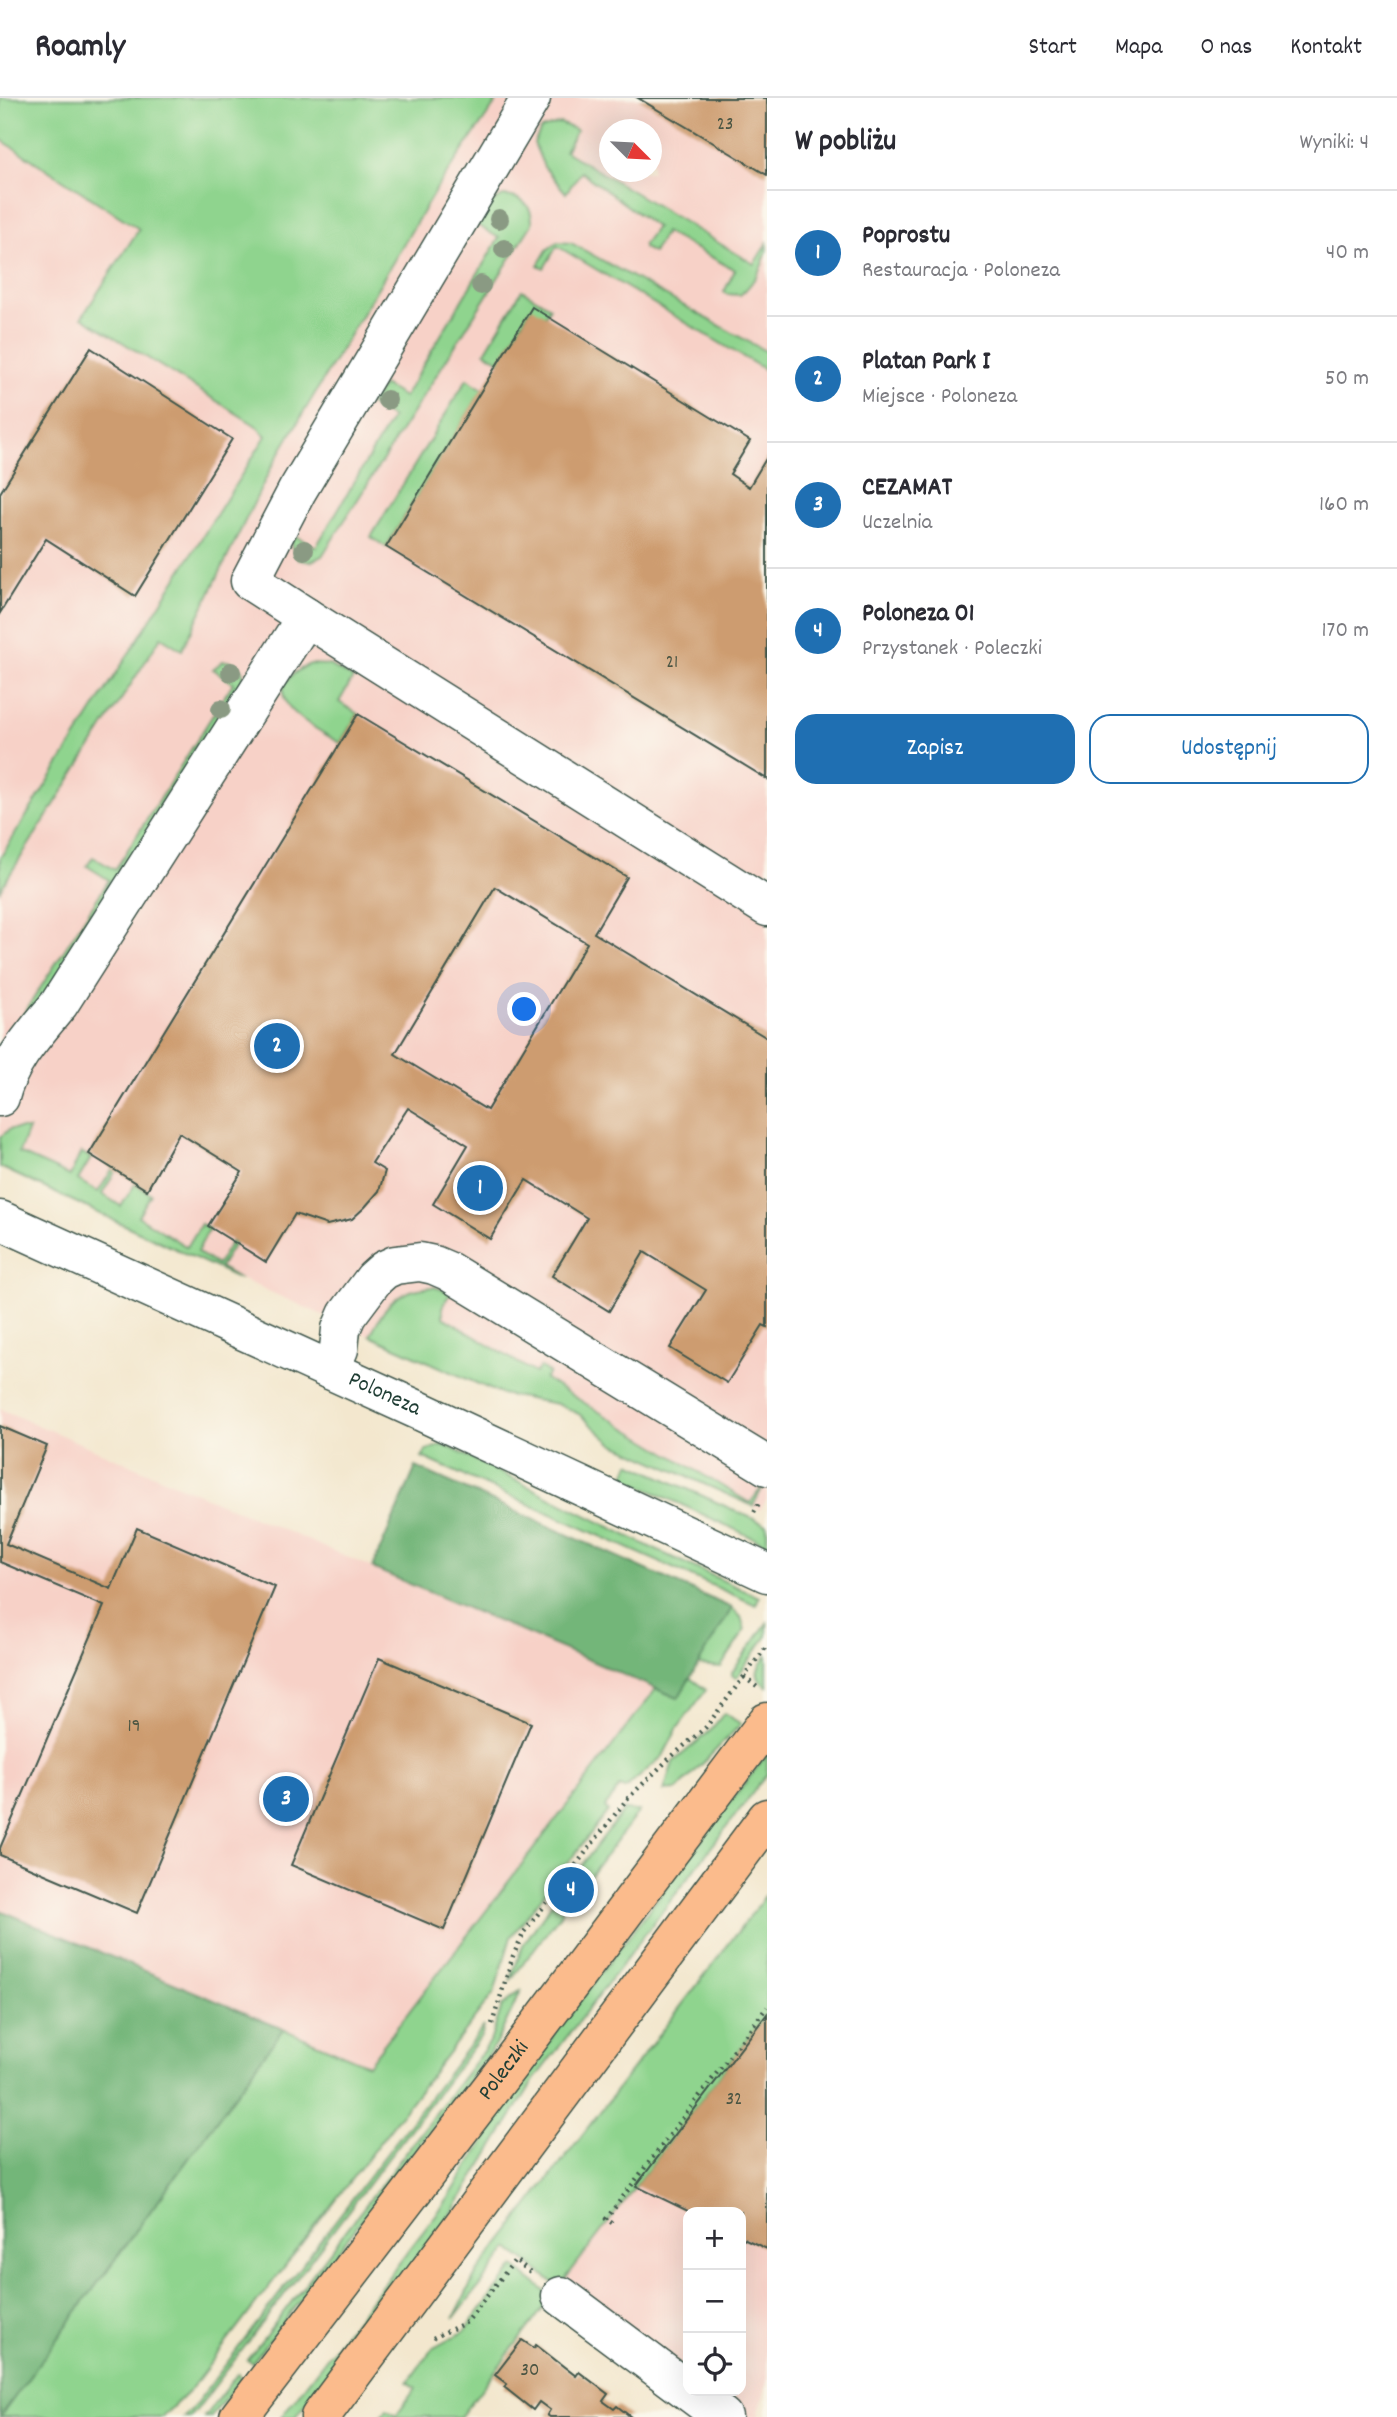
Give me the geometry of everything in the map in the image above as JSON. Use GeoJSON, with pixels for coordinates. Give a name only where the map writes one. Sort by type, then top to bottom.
{"type":"FeatureCollection","features":[{"type":"Feature","properties":{"kind":"main road","name":"Poleczki"},"geometry":{"type":"LineString","coordinates":[[239,2417],[509,2066],[767,1722]]}},
{"type":"Feature","properties":{"kind":"main road"},"geometry":{"type":"LineString","coordinates":[[320,2417],[767,1818]]}},
{"type":"Feature","properties":{"kind":"street"},"geometry":{"type":"LineString","coordinates":[[530,98],[298,491],[250,581],[767,907]]}},
{"type":"Feature","properties":{"kind":"street"},"geometry":{"type":"LineString","coordinates":[[0,1099],[17,1086],[32,1065],[59,1004],[306,617]]}},
{"type":"Feature","properties":{"kind":"street","name":"Poloneza"},"geometry":{"type":"LineString","coordinates":[[0,1220],[335,1360],[767,1573]]}},
{"type":"Feature","properties":{"kind":"street"},"geometry":{"type":"LineString","coordinates":[[335,1360],[354,1335],[360,1322],[361,1300],[374,1279],[395,1265],[419,1262],[434,1265],[767,1466]]}},
{"type":"Feature","properties":{"kind":"street"},"geometry":{"type":"LineString","coordinates":[[561,2296],[723,2417]]}},
{"type":"Feature","properties":{"kind":"path"},"geometry":{"type":"LineString","coordinates":[[491,2028],[509,1967],[524,1932],[627,1799],[706,1727],[767,1646]]}},
{"type":"Feature","properties":{"kind":"path"},"geometry":{"type":"LineString","coordinates":[[612,2223],[606,2219],[767,2007]]}},
{"type":"Feature","properties":{"kind":"path"},"geometry":{"type":"LineString","coordinates":[[433,2338],[467,2322],[515,2260],[561,2296]]}},
{"type":"Feature","properties":{"kind":"shaded area"},"geometry":{"type":"Polygon","coordinates":[[[485,98],[767,98],[767,1499],[760,1510],[612,1443],[579,1414],[557,1404],[501,1394],[241,1279],[0,1167],[0,139],[139,229],[82,317],[255,425],[266,436],[485,98]]]}},
{"type":"Feature","properties":{"kind":"shaded area"},"geometry":{"type":"Polygon","coordinates":[[[0,1409],[656,1689],[368,2065],[0,1910],[0,1409]]]}},
{"type":"Feature","properties":{"kind":"shaded area"},"geometry":{"type":"Polygon","coordinates":[[[767,2014],[767,2382],[758,2417],[746,2417],[719,2396],[746,2396],[746,2207],[683,2207],[683,2369],[566,2279],[767,2014]]]}},
{"type":"Feature","properties":{"kind":"green space"},"geometry":{"type":"Polygon","coordinates":[[[0,98],[499,98],[435,191],[272,466],[182,650],[161,637],[0,890],[0,858],[266,436],[255,425],[82,317],[139,229],[0,139],[0,98]]]}},
{"type":"Feature","properties":{"kind":"green space"},"geometry":{"type":"Polygon","coordinates":[[[560,123],[577,130],[565,151],[599,171],[599,182],[617,182],[754,264],[767,243],[759,272],[750,285],[740,295],[726,294],[724,292],[735,270],[665,232],[653,253],[643,248],[656,227],[581,172],[566,193],[544,167],[534,143],[541,129],[560,123]]]}},
{"type":"Feature","properties":{"kind":"green space"},"geometry":{"type":"Polygon","coordinates":[[[503,196],[525,203],[532,217],[532,224],[322,556],[310,562],[298,559],[291,545],[293,537],[296,536],[316,547],[392,418],[370,405],[383,385],[404,397],[499,238],[477,225],[490,204],[503,196]]]}},
{"type":"Feature","properties":{"kind":"green space"},"geometry":{"type":"Polygon","coordinates":[[[557,242],[571,243],[767,352],[767,371],[557,246],[544,268],[538,265],[547,250],[557,242]]]}},
{"type":"Feature","properties":{"kind":"green space"},"geometry":{"type":"Polygon","coordinates":[[[522,290],[550,307],[545,316],[531,308],[500,361],[485,352],[522,290]]]}},
{"type":"Feature","properties":{"kind":"green space"},"geometry":{"type":"Polygon","coordinates":[[[467,379],[483,389],[386,547],[371,537],[467,379]]]}},
{"type":"Feature","properties":{"kind":"green space"},"geometry":{"type":"Polygon","coordinates":[[[223,661],[239,666],[244,677],[243,682],[0,1067],[0,1051],[109,880],[87,866],[93,857],[115,870],[233,683],[213,669],[223,661]]]}},
{"type":"Feature","properties":{"kind":"green space"},"geometry":{"type":"Polygon","coordinates":[[[310,664],[329,665],[353,678],[339,702],[358,714],[340,743],[301,718],[290,708],[284,697],[284,686],[292,675],[310,664]]]}},
{"type":"Feature","properties":{"kind":"green space"},"geometry":{"type":"Polygon","coordinates":[[[10,1129],[28,1129],[19,1153],[70,1176],[81,1152],[91,1158],[78,1180],[98,1192],[112,1170],[115,1172],[102,1194],[121,1206],[135,1184],[151,1194],[138,1216],[187,1247],[201,1224],[209,1229],[197,1252],[217,1265],[231,1242],[234,1244],[220,1267],[240,1279],[0,1167],[0,1137],[10,1129]]]}},
{"type":"Feature","properties":{"kind":"green space"},"geometry":{"type":"Polygon","coordinates":[[[434,1287],[451,1292],[443,1305],[443,1317],[535,1373],[540,1367],[549,1373],[545,1379],[750,1503],[765,1483],[753,1506],[612,1443],[579,1414],[557,1404],[501,1394],[370,1336],[381,1315],[394,1300],[410,1291],[434,1287]]]}},
{"type":"Feature","properties":{"kind":"green space"},"geometry":{"type":"Polygon","coordinates":[[[440,1445],[759,1597],[756,1605],[422,1457],[426,1451],[440,1445]]]}},
{"type":"Feature","properties":{"kind":"green space"},"geometry":{"type":"Polygon","coordinates":[[[630,1463],[767,1525],[767,1548],[760,1541],[624,1478],[630,1463]]]}},
{"type":"Feature","properties":{"kind":"green space"},"geometry":{"type":"Polygon","coordinates":[[[416,1467],[732,1608],[678,1698],[372,1568],[416,1467]]]}},
{"type":"Feature","properties":{"kind":"green space"},"geometry":{"type":"Polygon","coordinates":[[[732,1608],[741,1617],[745,1630],[721,1667],[697,1665],[732,1608]]]}},
{"type":"Feature","properties":{"kind":"green space"},"geometry":{"type":"Polygon","coordinates":[[[767,1623],[767,1636],[736,1678],[731,1674],[767,1623]]]}},
{"type":"Feature","properties":{"kind":"green space"},"geometry":{"type":"Polygon","coordinates":[[[767,1655],[767,1687],[759,1679],[758,1672],[767,1655]]]}},
{"type":"Feature","properties":{"kind":"green space"},"geometry":{"type":"Polygon","coordinates":[[[690,1678],[706,1690],[677,1729],[663,1756],[625,1789],[619,1787],[605,1807],[608,1811],[511,1937],[494,1993],[190,2390],[162,2417],[0,2417],[283,2029],[368,2065],[656,1689],[678,1698],[690,1678]]]}},
{"type":"Feature","properties":{"kind":"green space"},"geometry":{"type":"Polygon","coordinates":[[[724,1713],[741,1724],[677,1790],[664,1791],[673,1762],[710,1731],[724,1713]]]}},
{"type":"Feature","properties":{"kind":"green space"},"geometry":{"type":"Polygon","coordinates":[[[767,1754],[767,1774],[534,2080],[454,2210],[296,2417],[281,2417],[448,2199],[535,2060],[767,1754]]]}},
{"type":"Feature","properties":{"kind":"green space"},"geometry":{"type":"Polygon","coordinates":[[[624,1810],[639,1811],[586,1881],[575,1874],[624,1810]]]}},
{"type":"Feature","properties":{"kind":"green space"},"geometry":{"type":"Polygon","coordinates":[[[767,1894],[767,2014],[559,2287],[509,2248],[454,2318],[477,2272],[767,1894]]]}},
{"type":"Feature","properties":{"kind":"green space"},"geometry":{"type":"Polygon","coordinates":[[[552,1903],[563,1911],[510,1981],[523,1945],[552,1903]]]}},
{"type":"Feature","properties":{"kind":"green space"},"geometry":{"type":"Polygon","coordinates":[[[0,1910],[283,2029],[0,2417],[0,1910]]]}},
{"type":"Feature","properties":{"kind":"green space"},"geometry":{"type":"Polygon","coordinates":[[[522,1989],[487,2056],[252,2363],[247,2360],[490,2042],[502,2006],[522,1989]]]}},
{"type":"Feature","properties":{"kind":"green space"},"geometry":{"type":"Polygon","coordinates":[[[484,2026],[482,2035],[194,2413],[190,2417],[183,2417],[191,2410],[484,2026]]]}},
{"type":"Feature","properties":{"kind":"green space"},"geometry":{"type":"Polygon","coordinates":[[[514,2267],[545,2291],[548,2302],[460,2417],[381,2417],[387,2409],[396,2415],[416,2388],[408,2382],[432,2349],[464,2331],[514,2267]]]}},
{"type":"Feature","properties":{"kind":"green space"},"geometry":{"type":"Polygon","coordinates":[[[238,2373],[241,2378],[211,2417],[204,2417],[238,2373]]]}},
{"type":"Feature","properties":{"kind":"building"},"geometry":{"type":"Polygon","coordinates":[[[638,98],[767,98],[767,175],[732,154],[638,98]]]}},
{"type":"Feature","properties":{"kind":"building"},"geometry":{"type":"Polygon","coordinates":[[[532,307],[750,441],[730,474],[749,487],[767,457],[767,779],[386,547],[532,307]]]}},
{"type":"Feature","properties":{"kind":"building"},"geometry":{"type":"Polygon","coordinates":[[[91,348],[232,439],[135,596],[46,539],[0,613],[0,493],[91,348]]]}},
{"type":"Feature","properties":{"kind":"building"},"geometry":{"type":"Polygon","coordinates":[[[358,714],[627,877],[594,933],[767,1038],[767,1327],[763,1325],[727,1383],[670,1348],[706,1290],[644,1252],[609,1311],[552,1276],[587,1218],[526,1180],[490,1239],[433,1204],[468,1145],[408,1108],[372,1163],[385,1171],[379,1191],[365,1207],[352,1219],[327,1225],[295,1214],[266,1262],[208,1226],[242,1172],[179,1133],[147,1190],[89,1154],[358,714]],[[495,887],[395,1054],[487,1110],[587,943],[495,887]]]}},
{"type":"Feature","properties":{"kind":"building"},"geometry":{"type":"Polygon","coordinates":[[[0,1426],[47,1446],[6,1544],[111,1589],[137,1528],[275,1587],[137,1913],[0,1855],[0,1848],[104,1606],[0,1562],[0,1426]]]}},
{"type":"Feature","properties":{"kind":"building"},"geometry":{"type":"Polygon","coordinates":[[[379,1658],[531,1723],[444,1930],[291,1865],[379,1658]]]}},
{"type":"Feature","properties":{"kind":"building"},"geometry":{"type":"Polygon","coordinates":[[[767,2014],[767,2249],[746,2239],[746,2207],[683,2209],[636,2186],[767,2014]]]}},
{"type":"Feature","properties":{"kind":"building"},"geometry":{"type":"Polygon","coordinates":[[[522,2340],[534,2348],[536,2345],[576,2376],[579,2372],[608,2394],[603,2401],[614,2409],[617,2406],[631,2417],[550,2417],[547,2415],[550,2410],[539,2402],[533,2410],[504,2387],[507,2384],[495,2375],[522,2340]]]}},
{"type":"Feature","properties":{"kind":"place","name":"Platan Park I"},"geometry":{"type":"Point","coordinates":[277,1046]}},
{"type":"Feature","properties":{"kind":"place","name":"Poprostu"},"geometry":{"type":"Point","coordinates":[480,1188]}},
{"type":"Feature","properties":{"kind":"place","name":"CEZAMAT"},"geometry":{"type":"Point","coordinates":[286,1799]}},
{"type":"Feature","properties":{"kind":"place","name":"Poloneza 01"},"geometry":{"type":"Point","coordinates":[571,1890]}}]}
